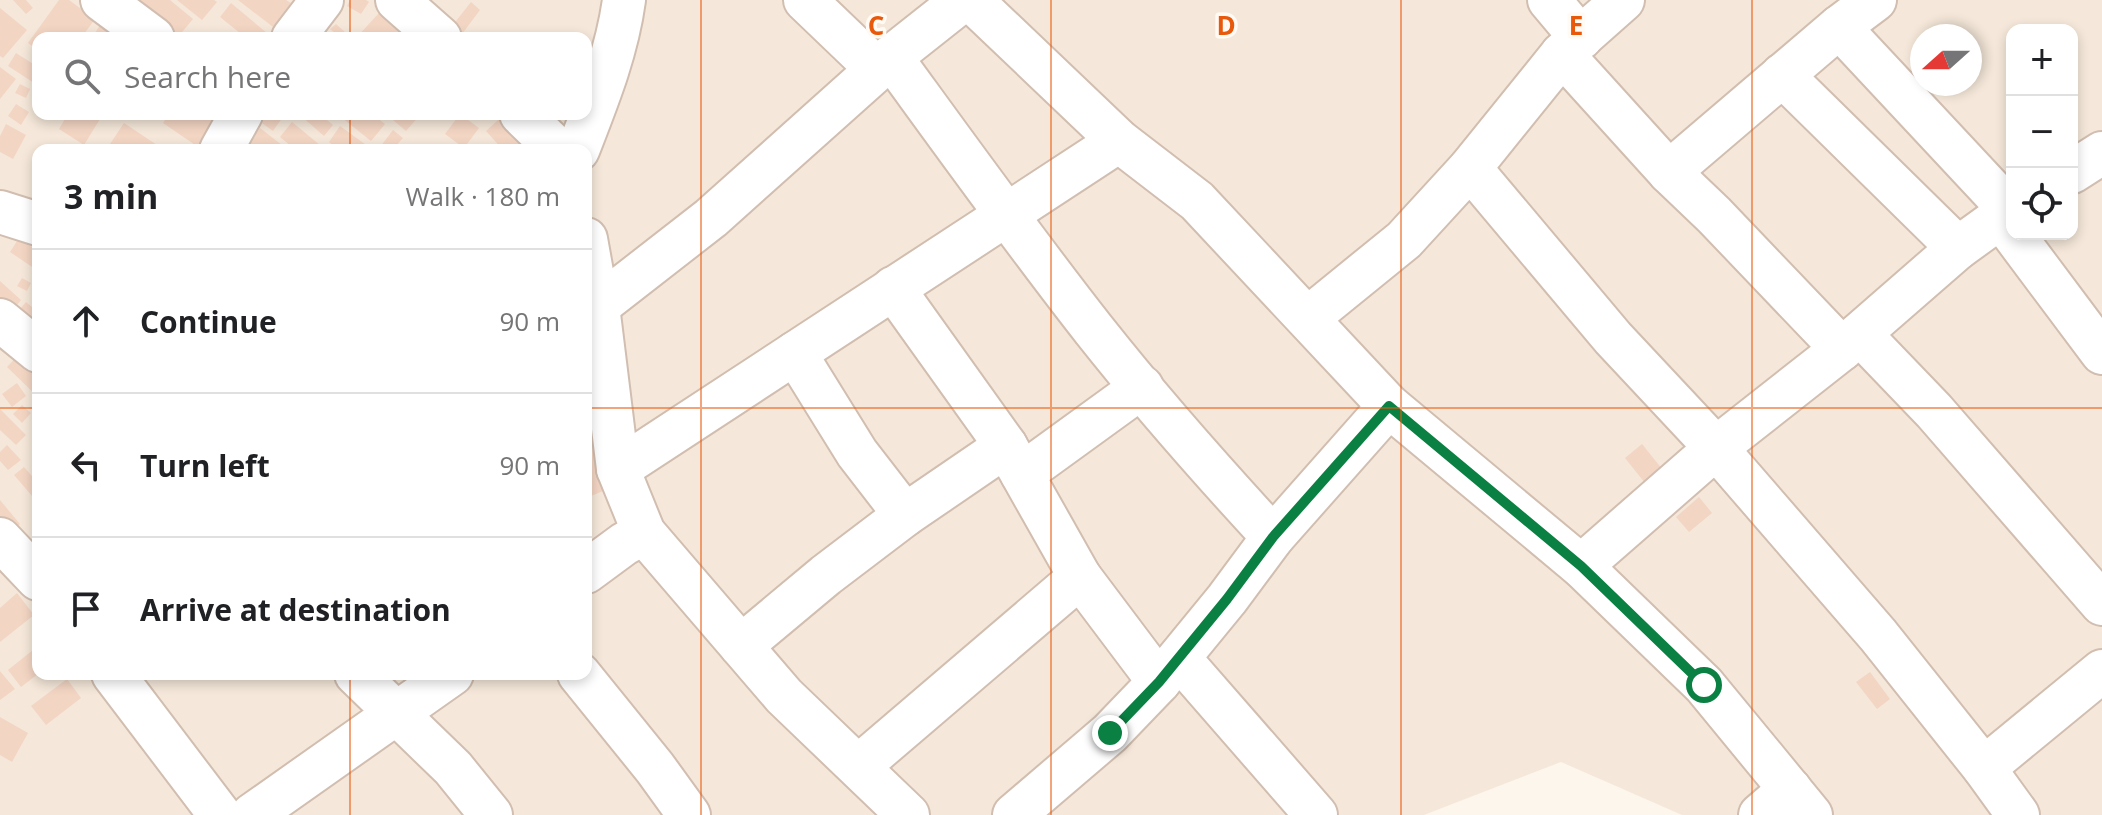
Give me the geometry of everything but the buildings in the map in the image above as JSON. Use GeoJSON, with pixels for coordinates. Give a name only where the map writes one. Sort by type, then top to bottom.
{"type":"FeatureCollection","features":[{"type":"Feature","properties":{"kind":"street"},"geometry":{"type":"LineString","coordinates":[[102,0],[145,32]]}},
{"type":"Feature","properties":{"kind":"street"},"geometry":{"type":"LineString","coordinates":[[298,32],[322,0]]}},
{"type":"Feature","properties":{"kind":"street"},"geometry":{"type":"LineString","coordinates":[[397,0],[433,32]]}},
{"type":"Feature","properties":{"kind":"street"},"geometry":{"type":"LineString","coordinates":[[592,115],[619,34],[624,0]]}},
{"type":"Feature","properties":{"kind":"street"},"geometry":{"type":"LineString","coordinates":[[805,0],[884,63],[1096,332],[1212,471],[1273,537]]}},
{"type":"Feature","properties":{"kind":"street"},"geometry":{"type":"LineString","coordinates":[[598,306],[711,218],[884,63],[963,0]]}},
{"type":"Feature","properties":{"kind":"street"},"geometry":{"type":"LineString","coordinates":[[971,0],[1119,141],[1197,201],[1389,406],[1581,566],[1704,685],[1787,806]]}},
{"type":"Feature","properties":{"kind":"street"},"geometry":{"type":"LineString","coordinates":[[1549,0],[1572,46],[1669,172],[1851,342],[1934,411],[2102,604]]}},
{"type":"Feature","properties":{"kind":"street"},"geometry":{"type":"LineString","coordinates":[[1308,318],[1404,240],[1470,168],[1572,46],[1623,0]]}},
{"type":"Feature","properties":{"kind":"street"},"geometry":{"type":"LineString","coordinates":[[1669,172],[1875,0]]}},
{"type":"Feature","properties":{"kind":"street"},"geometry":{"type":"LineString","coordinates":[[1839,27],[2006,216]]}},
{"type":"Feature","properties":{"kind":"street"},"geometry":{"type":"LineString","coordinates":[[1782,75],[1958,248]]}},
{"type":"Feature","properties":{"kind":"street"},"geometry":{"type":"LineString","coordinates":[[224,144],[238,120]]}},
{"type":"Feature","properties":{"kind":"street"},"geometry":{"type":"LineString","coordinates":[[527,120],[552,144]]}},
{"type":"Feature","properties":{"kind":"street"},"geometry":{"type":"LineString","coordinates":[[580,144],[590,120]]}},
{"type":"Feature","properties":{"kind":"street"},"geometry":{"type":"LineString","coordinates":[[618,469],[1119,141]]}},
{"type":"Feature","properties":{"kind":"street"},"geometry":{"type":"LineString","coordinates":[[2078,168],[2102,153]]}},
{"type":"Feature","properties":{"kind":"street"},"geometry":{"type":"LineString","coordinates":[[1470,168],[1613,338],[1716,448],[1878,635],[2018,815]]}},
{"type":"Feature","properties":{"kind":"street"},"geometry":{"type":"LineString","coordinates":[[0,212],[32,222]]}},
{"type":"Feature","properties":{"kind":"street"},"geometry":{"type":"LineString","coordinates":[[1581,566],[1716,448],[1851,342],[1958,248],[2006,223]]}},
{"type":"Feature","properties":{"kind":"street"},"geometry":{"type":"LineString","coordinates":[[2023,240],[2102,353]]}},
{"type":"Feature","properties":{"kind":"street"},"geometry":{"type":"LineString","coordinates":[[592,272],[618,469],[644,533],[784,696],[908,815]]}},
{"type":"Feature","properties":{"kind":"street"},"geometry":{"type":"LineString","coordinates":[[893,288],[1014,460],[1080,577],[1316,815]]}},
{"type":"Feature","properties":{"kind":"street"},"geometry":{"type":"LineString","coordinates":[[0,320],[32,346]]}},
{"type":"Feature","properties":{"kind":"street"},"geometry":{"type":"LineString","coordinates":[[795,353],[857,453],[905,515]]}},
{"type":"Feature","properties":{"kind":"street"},"geometry":{"type":"LineString","coordinates":[[741,646],[826,575],[905,515],[1014,460],[1142,387]]}},
{"type":"Feature","properties":{"kind":"street"},"geometry":{"type":"LineString","coordinates":[[1040,807],[1169,670],[1273,537],[1389,406]]}},
{"type":"Feature","properties":{"kind":"street"},"geometry":{"type":"LineString","coordinates":[[592,560],[644,533]]}},
{"type":"Feature","properties":{"kind":"street"},"geometry":{"type":"LineString","coordinates":[[0,539],[32,573]]}},
{"type":"Feature","properties":{"kind":"street"},"geometry":{"type":"LineString","coordinates":[[859,766],[1080,577]]}},
{"type":"Feature","properties":{"kind":"street"},"geometry":{"type":"LineString","coordinates":[[1984,768],[2102,671]]}},
{"type":"Feature","properties":{"kind":"street"},"geometry":{"type":"LineString","coordinates":[[118,680],[220,815]]}},
{"type":"Feature","properties":{"kind":"street"},"geometry":{"type":"LineString","coordinates":[[362,680],[453,768],[491,815]]}},
{"type":"Feature","properties":{"kind":"street"},"geometry":{"type":"LineString","coordinates":[[252,815],[444,680]]}},
{"type":"Feature","properties":{"kind":"street"},"geometry":{"type":"LineString","coordinates":[[584,680],[689,815]]}},
{"type":"Feature","properties":{"kind":"shaded area"},"geometry":{"type":"Polygon","coordinates":[[[0,0],[2102,0],[2102,815],[1682,815],[1561,762],[1424,815],[0,815],[0,0]]]}},
{"type":"Feature","properties":{"kind":"route"},"geometry":{"type":"LineString","coordinates":[[1110,733],[1159,682],[1273,537],[1389,406],[1581,566],[1704,685]]}}]}
